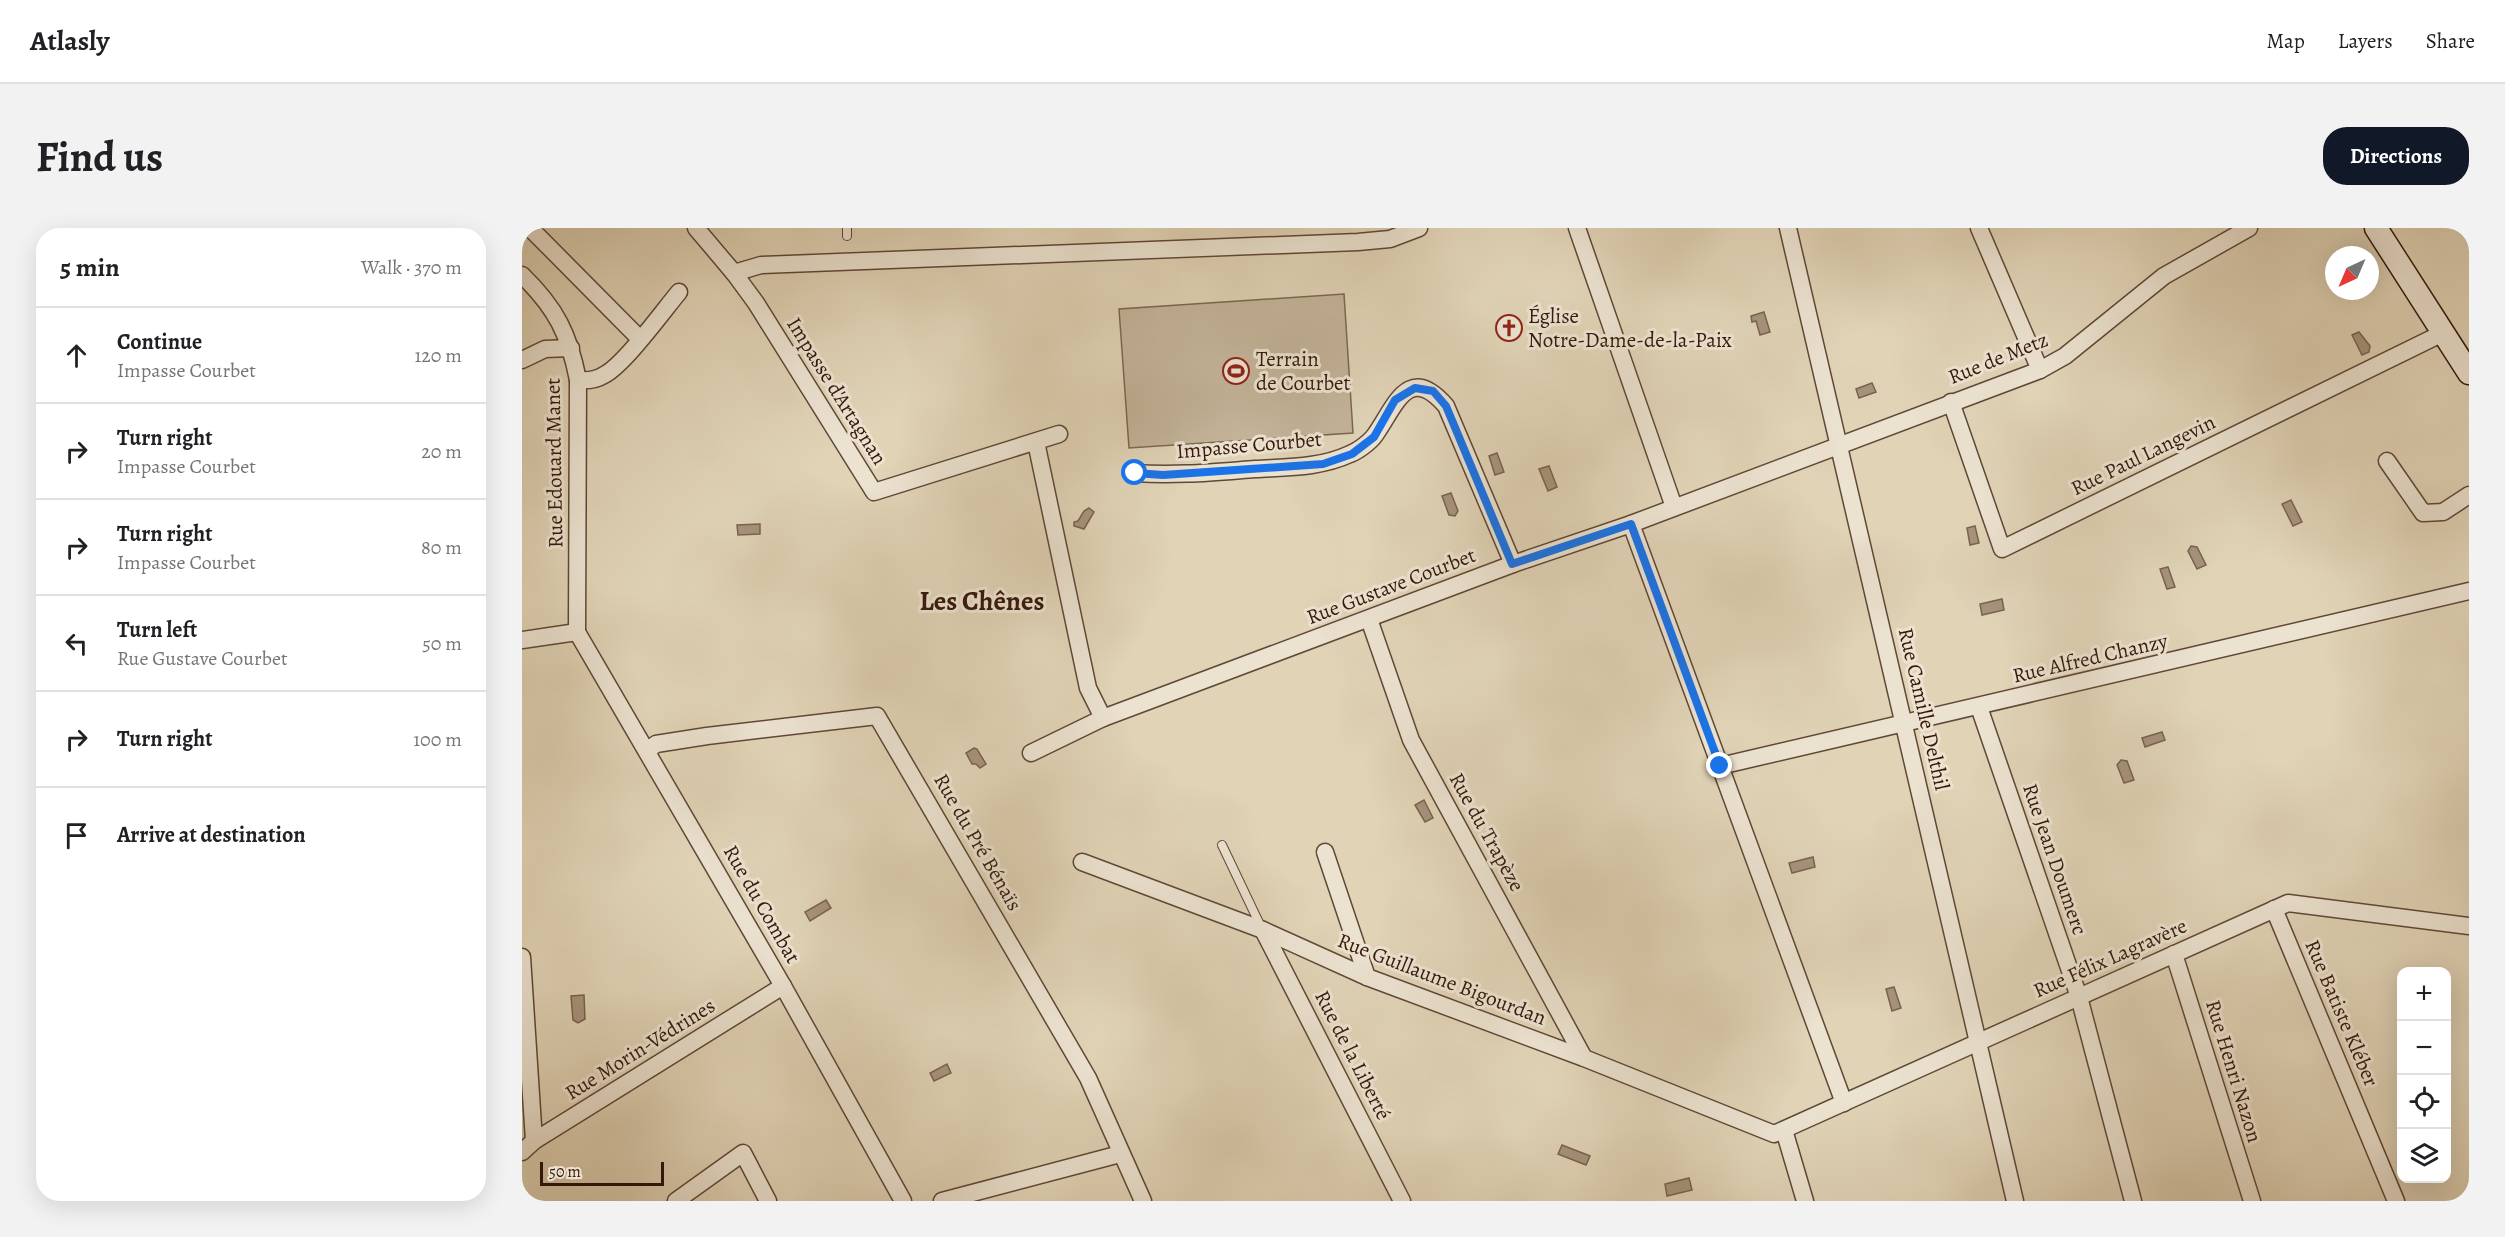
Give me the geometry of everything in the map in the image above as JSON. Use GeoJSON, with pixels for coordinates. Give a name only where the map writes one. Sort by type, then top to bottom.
{"type":"FeatureCollection","features":[{"type":"Feature","properties":{"kind":"street"},"geometry":{"type":"LineString","coordinates":[[530,228],[640,339]]}},
{"type":"Feature","properties":{"kind":"street"},"geometry":{"type":"LineString","coordinates":[[696,228],[734,273],[761,265],[1358,242],[1390,239],[1419,228]]}},
{"type":"Feature","properties":{"kind":"street"},"geometry":{"type":"LineString","coordinates":[[1577,228],[1674,507]]}},
{"type":"Feature","properties":{"kind":"street","name":"Rue Camille Delthil"},"geometry":{"type":"LineString","coordinates":[[1788,228],[2015,1201]]}},
{"type":"Feature","properties":{"kind":"street"},"geometry":{"type":"LineString","coordinates":[[1979,228],[2040,370]]}},
{"type":"Feature","properties":{"kind":"street","name":"Rue de Metz"},"geometry":{"type":"LineString","coordinates":[[1839,444],[2040,370],[2065,356],[2164,276],[2249,228]]}},
{"type":"Feature","properties":{"kind":"street"},"geometry":{"type":"LineString","coordinates":[[2376,228],[2469,373]]}},
{"type":"Feature","properties":{"kind":"street","name":"Impasse d'Artagnan"},"geometry":{"type":"LineString","coordinates":[[734,273],[762,313],[874,492],[1059,434]]}},
{"type":"Feature","properties":{"kind":"street","name":"Rue Edouard Manet"},"geometry":{"type":"LineString","coordinates":[[522,274],[546,299],[571,348],[578,381],[577,632]]}},
{"type":"Feature","properties":{"kind":"street"},"geometry":{"type":"LineString","coordinates":[[578,381],[589,381],[606,375],[679,292]]}},
{"type":"Feature","properties":{"kind":"street","name":"Rue Paul Langevin"},"geometry":{"type":"LineString","coordinates":[[1951,402],[2002,549],[2443,333]]}},
{"type":"Feature","properties":{"kind":"street"},"geometry":{"type":"LineString","coordinates":[[522,360],[545,349],[571,348]]}},
{"type":"Feature","properties":{"kind":"street","name":"Impasse Courbet"},"geometry":{"type":"LineString","coordinates":[[1135,473],[1163,475],[1323,464],[1352,454],[1374,437],[1395,400],[1415,388],[1433,391],[1446,406],[1512,564]]}},
{"type":"Feature","properties":{"kind":"street"},"geometry":{"type":"LineString","coordinates":[[1036,442],[1088,688],[1103,718]]}},
{"type":"Feature","properties":{"kind":"street","name":"Rue Gustave Courbet"},"geometry":{"type":"LineString","coordinates":[[1031,753],[1103,718],[1512,564],[1631,524],[1839,444]]}},
{"type":"Feature","properties":{"kind":"street"},"geometry":{"type":"LineString","coordinates":[[2387,461],[2423,513],[2443,512],[2469,495]]}},
{"type":"Feature","properties":{"kind":"street"},"geometry":{"type":"LineString","coordinates":[[1631,524],[1844,1102]]}},
{"type":"Feature","properties":{"kind":"street","name":"Rue Alfred Chanzy"},"geometry":{"type":"LineString","coordinates":[[1720,766],[2469,591]]}},
{"type":"Feature","properties":{"kind":"street","name":"Rue du Trapèze"},"geometry":{"type":"LineString","coordinates":[[1369,619],[1411,740],[1584,1058]]}},
{"type":"Feature","properties":{"kind":"street"},"geometry":{"type":"LineString","coordinates":[[522,640],[577,632]]}},
{"type":"Feature","properties":{"kind":"street","name":"Rue du Combat"},"geometry":{"type":"LineString","coordinates":[[577,632],[648,750],[903,1201]]}},
{"type":"Feature","properties":{"kind":"street","name":"Rue Jean Doumerc"},"geometry":{"type":"LineString","coordinates":[[1979,706],[2079,997],[2133,1201]]}},
{"type":"Feature","properties":{"kind":"street","name":"Rue du Pré Bénaïs"},"geometry":{"type":"LineString","coordinates":[[648,750],[656,744],[707,736],[878,716],[1088,1078],[1120,1154],[1143,1201]]}},
{"type":"Feature","properties":{"kind":"street"},"geometry":{"type":"LineString","coordinates":[[1325,852],[1367,977]]}},
{"type":"Feature","properties":{"kind":"street","name":"Rue Guillaume Bigourdan"},"geometry":{"type":"LineString","coordinates":[[1082,862],[1263,930],[1367,977],[1584,1058],[1774,1134],[1784,1130]]}},
{"type":"Feature","properties":{"kind":"street","name":"Rue Félix Lagravère"},"geometry":{"type":"LineString","coordinates":[[1784,1130],[2288,903],[2469,926]]}},
{"type":"Feature","properties":{"kind":"street","name":"Rue Batiste Kléber"},"geometry":{"type":"LineString","coordinates":[[2274,909],[2396,1201]]}},
{"type":"Feature","properties":{"kind":"street","name":"Rue de la Liberté"},"geometry":{"type":"LineString","coordinates":[[1263,930],[1402,1201]]}},
{"type":"Feature","properties":{"kind":"street","name":"Rue Henri Nazon"},"geometry":{"type":"LineString","coordinates":[[2174,954],[2252,1201]]}},
{"type":"Feature","properties":{"kind":"street"},"geometry":{"type":"LineString","coordinates":[[522,957],[528,1147]]}},
{"type":"Feature","properties":{"kind":"street","name":"Rue Morin-Védrines"},"geometry":{"type":"LineString","coordinates":[[528,1147],[783,986]]}},
{"type":"Feature","properties":{"kind":"street"},"geometry":{"type":"LineString","coordinates":[[1784,1130],[1805,1201]]}},
{"type":"Feature","properties":{"kind":"street"},"geometry":{"type":"LineString","coordinates":[[676,1201],[743,1153],[768,1201]]}},
{"type":"Feature","properties":{"kind":"street"},"geometry":{"type":"LineString","coordinates":[[942,1201],[1120,1154]]}},
{"type":"Feature","properties":{"kind":"lane"},"geometry":{"type":"LineString","coordinates":[[1222,845],[1263,930]]}},
{"type":"Feature","properties":{"kind":"shaded area","name":"Terrain de Courbet"},"geometry":{"type":"Polygon","coordinates":[[[1344,294],[1353,433],[1129,448],[1119,309],[1344,294]]]}},
{"type":"Feature","properties":{"kind":"shaded area"},"geometry":{"type":"Polygon","coordinates":[[[1764,312],[1770,332],[1760,335],[1756,321],[1752,322],[1751,316],[1764,312]]]}},
{"type":"Feature","properties":{"kind":"shaded area"},"geometry":{"type":"Polygon","coordinates":[[[2359,332],[2370,346],[2369,352],[2362,355],[2352,335],[2359,332]]]}},
{"type":"Feature","properties":{"kind":"shaded area"},"geometry":{"type":"Polygon","coordinates":[[[1872,383],[1876,392],[1859,398],[1856,389],[1872,383]]]}},
{"type":"Feature","properties":{"kind":"shaded area"},"geometry":{"type":"Polygon","coordinates":[[[1497,453],[1504,472],[1495,475],[1489,456],[1497,453]]]}},
{"type":"Feature","properties":{"kind":"shaded area"},"geometry":{"type":"Polygon","coordinates":[[[1549,466],[1557,487],[1548,491],[1539,469],[1549,466]]]}},
{"type":"Feature","properties":{"kind":"shaded area"},"geometry":{"type":"Polygon","coordinates":[[[1451,493],[1458,511],[1455,516],[1449,515],[1442,496],[1451,493]]]}},
{"type":"Feature","properties":{"kind":"shaded area"},"geometry":{"type":"Polygon","coordinates":[[[2291,500],[2302,522],[2293,526],[2282,504],[2291,500]]]}},
{"type":"Feature","properties":{"kind":"shaded area"},"geometry":{"type":"Polygon","coordinates":[[[1089,508],[1094,512],[1084,529],[1074,526],[1074,522],[1078,521],[1084,511],[1089,508]]]}},
{"type":"Feature","properties":{"kind":"shaded area"},"geometry":{"type":"Polygon","coordinates":[[[760,524],[760,534],[738,535],[737,525],[760,524]]]}},
{"type":"Feature","properties":{"kind":"shaded area"},"geometry":{"type":"Polygon","coordinates":[[[1975,526],[1979,543],[1970,545],[1967,528],[1975,526]]]}},
{"type":"Feature","properties":{"kind":"shaded area"},"geometry":{"type":"Polygon","coordinates":[[[2191,546],[2197,547],[2206,565],[2197,569],[2188,551],[2191,546]]]}},
{"type":"Feature","properties":{"kind":"shaded area"},"geometry":{"type":"Polygon","coordinates":[[[2168,567],[2175,587],[2167,589],[2160,569],[2168,567]]]}},
{"type":"Feature","properties":{"kind":"shaded area"},"geometry":{"type":"Polygon","coordinates":[[[2002,599],[2004,610],[1982,615],[1980,604],[2002,599]]]}},
{"type":"Feature","properties":{"kind":"shaded area"},"geometry":{"type":"Polygon","coordinates":[[[2162,732],[2165,740],[2145,747],[2142,738],[2162,732]]]}},
{"type":"Feature","properties":{"kind":"shaded area"},"geometry":{"type":"Polygon","coordinates":[[[974,748],[986,764],[980,768],[972,764],[966,753],[974,748]]]}},
{"type":"Feature","properties":{"kind":"shaded area"},"geometry":{"type":"Polygon","coordinates":[[[2121,760],[2127,761],[2134,780],[2124,783],[2117,765],[2121,760]]]}},
{"type":"Feature","properties":{"kind":"shaded area"},"geometry":{"type":"Polygon","coordinates":[[[1424,800],[1433,818],[1425,822],[1415,805],[1424,800]]]}},
{"type":"Feature","properties":{"kind":"shaded area"},"geometry":{"type":"Polygon","coordinates":[[[1813,857],[1815,867],[1792,873],[1789,863],[1813,857]]]}},
{"type":"Feature","properties":{"kind":"shaded area"},"geometry":{"type":"Polygon","coordinates":[[[826,900],[831,908],[810,921],[805,912],[826,900]]]}},
{"type":"Feature","properties":{"kind":"shaded area"},"geometry":{"type":"Polygon","coordinates":[[[1894,987],[1901,1008],[1892,1011],[1886,989],[1894,987]]]}},
{"type":"Feature","properties":{"kind":"shaded area"},"geometry":{"type":"Polygon","coordinates":[[[584,995],[585,1019],[578,1023],[573,1020],[571,996],[584,995]]]}},
{"type":"Feature","properties":{"kind":"shaded area"},"geometry":{"type":"Polygon","coordinates":[[[947,1064],[951,1073],[934,1081],[930,1073],[947,1064]]]}},
{"type":"Feature","properties":{"kind":"shaded area"},"geometry":{"type":"Polygon","coordinates":[[[1562,1145],[1590,1156],[1586,1165],[1558,1154],[1562,1145]]]}},
{"type":"Feature","properties":{"kind":"shaded area"},"geometry":{"type":"Polygon","coordinates":[[[1689,1178],[1692,1190],[1667,1196],[1665,1184],[1689,1178]]]}},
{"type":"Feature","properties":{"kind":"place","name":"Église Notre-Dame-de-la-Paix"},"geometry":{"type":"Point","coordinates":[1509,328]}},
{"type":"Feature","properties":{"kind":"place","name":"Terrain de Courbet"},"geometry":{"type":"Point","coordinates":[1236,371]}},
{"type":"Feature","properties":{"kind":"district","name":"Les Chênes"},"geometry":{"type":"Point","coordinates":[982,601]}},
{"type":"Feature","properties":{"kind":"route"},"geometry":{"type":"LineString","coordinates":[[1135,473],[1163,475],[1323,464],[1352,454],[1374,437],[1395,400],[1415,388],[1433,391],[1446,406],[1512,564],[1631,524],[1720,766]]}}]}
